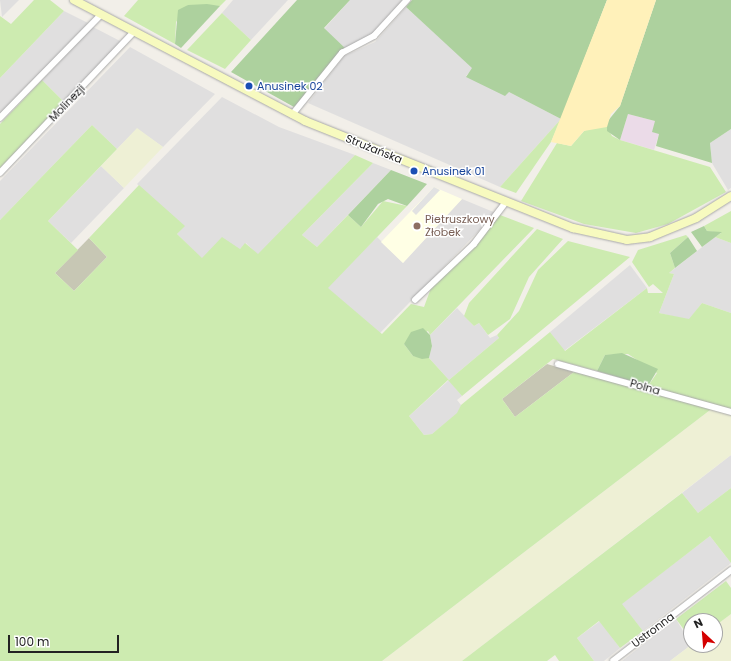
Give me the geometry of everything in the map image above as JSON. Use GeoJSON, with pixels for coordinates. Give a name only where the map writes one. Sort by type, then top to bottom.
{"type":"FeatureCollection","features":[{"type":"Feature","properties":{"kind":"main road","name":"Strużańska"},"geometry":{"type":"LineString","coordinates":[[74,0],[292,115],[573,228],[627,240],[674,229],[731,196]]}},
{"type":"Feature","properties":{"kind":"street"},"geometry":{"type":"LineString","coordinates":[[292,115],[342,53],[374,36],[407,0]]}},
{"type":"Feature","properties":{"kind":"street"},"geometry":{"type":"LineString","coordinates":[[0,118],[101,15]]}},
{"type":"Feature","properties":{"kind":"street","name":"Molinezji"},"geometry":{"type":"LineString","coordinates":[[0,173],[134,32]]}},
{"type":"Feature","properties":{"kind":"street"},"geometry":{"type":"LineString","coordinates":[[415,300],[474,244],[506,202]]}},
{"type":"Feature","properties":{"kind":"street","name":"Polna"},"geometry":{"type":"LineString","coordinates":[[558,364],[731,412]]}},
{"type":"Feature","properties":{"kind":"street","name":"Ustronna"},"geometry":{"type":"LineString","coordinates":[[613,661],[731,570]]}},
{"type":"Feature","properties":{"kind":"shaded area"},"geometry":{"type":"Polygon","coordinates":[[[0,0],[19,0],[2,17],[0,0]]]}},
{"type":"Feature","properties":{"kind":"shaded area"},"geometry":{"type":"Polygon","coordinates":[[[233,0],[288,0],[251,40],[222,13],[233,0]]]}},
{"type":"Feature","properties":{"kind":"shaded area"},"geometry":{"type":"Polygon","coordinates":[[[350,0],[404,0],[372,37],[345,48],[324,29],[350,0]]]}},
{"type":"Feature","properties":{"kind":"shaded area"},"geometry":{"type":"Polygon","coordinates":[[[406,7],[473,68],[466,76],[509,92],[561,119],[500,187],[308,103],[344,56],[375,42],[406,7]]]}},
{"type":"Feature","properties":{"kind":"shaded area"},"geometry":{"type":"Polygon","coordinates":[[[64,11],[88,23],[0,115],[0,78],[64,11]]]}},
{"type":"Feature","properties":{"kind":"shaded area"},"geometry":{"type":"Polygon","coordinates":[[[93,27],[122,42],[64,102],[42,80],[93,27]]]}},
{"type":"Feature","properties":{"kind":"shaded area"},"geometry":{"type":"Polygon","coordinates":[[[130,47],[215,94],[163,147],[137,129],[117,149],[92,125],[0,220],[0,181],[130,47]]]}},
{"type":"Feature","properties":{"kind":"shaded area"},"geometry":{"type":"Polygon","coordinates":[[[222,97],[279,127],[355,155],[258,255],[246,243],[240,249],[202,259],[177,234],[184,226],[137,184],[222,97]]]}},
{"type":"Feature","properties":{"kind":"shaded area"},"geometry":{"type":"Polygon","coordinates":[[[628,114],[655,121],[659,134],[654,150],[620,140],[628,114]]]}},
{"type":"Feature","properties":{"kind":"shaded area"},"geometry":{"type":"Polygon","coordinates":[[[137,128],[163,147],[124,188],[101,166],[137,128]]]}},
{"type":"Feature","properties":{"kind":"shaded area"},"geometry":{"type":"Polygon","coordinates":[[[731,129],[731,188],[728,190],[712,163],[710,143],[731,129]]]}},
{"type":"Feature","properties":{"kind":"shaded area"},"geometry":{"type":"Polygon","coordinates":[[[373,163],[391,170],[317,247],[302,235],[373,163]]]}},
{"type":"Feature","properties":{"kind":"shaded area"},"geometry":{"type":"Polygon","coordinates":[[[101,166],[124,188],[71,243],[48,221],[101,166]]]}},
{"type":"Feature","properties":{"kind":"shaded area","name":"Pietruszkowy Żłobek"},"geometry":{"type":"Polygon","coordinates":[[[434,187],[462,199],[403,263],[381,242],[434,187]]]}},
{"type":"Feature","properties":{"kind":"shaded area"},"geometry":{"type":"Polygon","coordinates":[[[434,187],[440,190],[416,215],[412,211],[434,187]]]}},
{"type":"Feature","properties":{"kind":"shaded area"},"geometry":{"type":"Polygon","coordinates":[[[462,199],[496,213],[380,333],[327,288],[377,237],[403,263],[462,199]]]}},
{"type":"Feature","properties":{"kind":"shaded area"},"geometry":{"type":"Polygon","coordinates":[[[715,237],[731,243],[731,313],[702,303],[689,320],[659,313],[674,274],[669,273],[715,237]]]}},
{"type":"Feature","properties":{"kind":"shaded area"},"geometry":{"type":"Polygon","coordinates":[[[89,238],[107,257],[74,291],[55,273],[89,238]]]}},
{"type":"Feature","properties":{"kind":"shaded area"},"geometry":{"type":"Polygon","coordinates":[[[630,265],[647,288],[564,351],[550,332],[630,265]]]}},
{"type":"Feature","properties":{"kind":"shaded area"},"geometry":{"type":"Polygon","coordinates":[[[457,308],[474,326],[479,323],[490,338],[497,335],[499,338],[449,380],[429,358],[432,346],[430,335],[457,308]]]}},
{"type":"Feature","properties":{"kind":"shaded area"},"geometry":{"type":"Polygon","coordinates":[[[547,364],[574,372],[515,417],[502,399],[547,364]]]}},
{"type":"Feature","properties":{"kind":"shaded area"},"geometry":{"type":"Polygon","coordinates":[[[449,380],[462,396],[457,400],[461,405],[458,413],[432,434],[424,435],[409,416],[449,380]]]}},
{"type":"Feature","properties":{"kind":"shaded area"},"geometry":{"type":"Polygon","coordinates":[[[714,407],[731,413],[731,455],[462,661],[382,661],[714,407]]]}},
{"type":"Feature","properties":{"kind":"shaded area"},"geometry":{"type":"Polygon","coordinates":[[[731,455],[731,488],[698,513],[682,493],[731,455]]]}},
{"type":"Feature","properties":{"kind":"shaded area"},"geometry":{"type":"Polygon","coordinates":[[[710,536],[731,563],[643,631],[621,604],[710,536]]]}},
{"type":"Feature","properties":{"kind":"shaded area"},"geometry":{"type":"Polygon","coordinates":[[[731,614],[731,661],[670,661],[683,651],[683,653],[723,653],[723,620],[731,614]]]}},
{"type":"Feature","properties":{"kind":"shaded area"},"geometry":{"type":"Polygon","coordinates":[[[676,619],[683,631],[683,651],[670,661],[622,661],[676,619]]]}},
{"type":"Feature","properties":{"kind":"shaded area"},"geometry":{"type":"Polygon","coordinates":[[[600,621],[620,648],[604,661],[594,661],[577,638],[600,621]]]}},
{"type":"Feature","properties":{"kind":"green space"},"geometry":{"type":"Polygon","coordinates":[[[34,0],[50,0],[64,11],[0,78],[0,16],[11,24],[34,0]]]}},
{"type":"Feature","properties":{"kind":"green space"},"geometry":{"type":"Polygon","coordinates":[[[138,0],[226,0],[220,6],[188,5],[176,22],[175,44],[124,16],[138,0]]]}},
{"type":"Feature","properties":{"kind":"green space"},"geometry":{"type":"Polygon","coordinates":[[[297,0],[350,0],[324,28],[345,48],[294,107],[231,72],[297,0]]]}},
{"type":"Feature","properties":{"kind":"green space"},"geometry":{"type":"Polygon","coordinates":[[[412,0],[607,0],[561,119],[509,92],[505,96],[466,77],[472,68],[406,7],[412,0]]]}},
{"type":"Feature","properties":{"kind":"green space"},"geometry":{"type":"Polygon","coordinates":[[[656,0],[731,0],[731,129],[710,143],[712,163],[656,146],[659,134],[652,132],[655,121],[628,114],[620,140],[607,131],[607,122],[620,106],[656,0]]]}},
{"type":"Feature","properties":{"kind":"green space"},"geometry":{"type":"Polygon","coordinates":[[[207,4],[220,6],[181,48],[175,44],[178,10],[188,5],[207,4]]]}},
{"type":"Feature","properties":{"kind":"green space"},"geometry":{"type":"Polygon","coordinates":[[[222,13],[251,40],[225,69],[187,50],[222,13]]]}},
{"type":"Feature","properties":{"kind":"green space"},"geometry":{"type":"Polygon","coordinates":[[[42,80],[64,102],[0,168],[0,124],[42,80]]]}},
{"type":"Feature","properties":{"kind":"green space"},"geometry":{"type":"Polygon","coordinates":[[[561,119],[551,142],[516,193],[500,187],[561,119]]]}},
{"type":"Feature","properties":{"kind":"green space"},"geometry":{"type":"Polygon","coordinates":[[[92,125],[117,149],[48,221],[78,250],[55,273],[74,291],[107,257],[89,238],[139,185],[185,226],[177,234],[202,258],[222,237],[240,249],[245,243],[258,254],[355,155],[373,163],[302,235],[317,247],[348,215],[361,227],[383,201],[407,206],[328,288],[382,334],[411,304],[424,307],[431,288],[500,215],[534,228],[430,335],[428,331],[404,344],[413,356],[429,358],[449,380],[499,338],[497,335],[519,311],[538,270],[568,241],[630,257],[462,396],[448,380],[409,416],[424,435],[432,434],[457,413],[461,405],[550,332],[565,351],[647,288],[648,293],[663,293],[653,284],[649,287],[632,262],[638,250],[686,235],[688,237],[670,253],[675,268],[669,273],[674,274],[659,313],[689,319],[702,303],[731,313],[731,409],[648,386],[657,373],[628,354],[605,355],[597,371],[553,359],[502,399],[515,417],[574,372],[714,407],[382,661],[0,661],[0,220],[92,125]]]}},
{"type":"Feature","properties":{"kind":"green space"},"geometry":{"type":"Polygon","coordinates":[[[595,126],[607,127],[612,136],[620,140],[710,167],[726,192],[668,224],[636,233],[584,224],[521,201],[557,143],[571,146],[584,131],[595,126]]]}},
{"type":"Feature","properties":{"kind":"green space"},"geometry":{"type":"Polygon","coordinates":[[[391,170],[427,184],[407,206],[388,199],[378,204],[361,227],[348,215],[391,170]]]}},
{"type":"Feature","properties":{"kind":"green space"},"geometry":{"type":"Polygon","coordinates":[[[731,211],[731,243],[715,237],[721,233],[707,231],[704,226],[731,211]]]}},
{"type":"Feature","properties":{"kind":"green space"},"geometry":{"type":"Polygon","coordinates":[[[704,226],[707,231],[722,232],[702,247],[691,232],[704,226]]]}},
{"type":"Feature","properties":{"kind":"green space"},"geometry":{"type":"Polygon","coordinates":[[[537,229],[563,239],[529,277],[510,319],[488,335],[479,323],[474,326],[464,316],[469,303],[537,229]]]}},
{"type":"Feature","properties":{"kind":"green space"},"geometry":{"type":"Polygon","coordinates":[[[688,237],[697,251],[675,268],[670,253],[688,237]]]}},
{"type":"Feature","properties":{"kind":"green space"},"geometry":{"type":"Polygon","coordinates":[[[423,328],[430,335],[432,346],[429,358],[422,359],[413,356],[404,344],[411,332],[423,328]]]}},
{"type":"Feature","properties":{"kind":"green space"},"geometry":{"type":"Polygon","coordinates":[[[622,353],[658,369],[648,386],[597,371],[605,355],[622,353]]]}},
{"type":"Feature","properties":{"kind":"green space"},"geometry":{"type":"Polygon","coordinates":[[[731,488],[731,563],[710,536],[622,604],[643,631],[620,648],[599,621],[577,638],[594,661],[559,661],[555,655],[547,661],[462,661],[682,493],[698,513],[731,488]]]}},
{"type":"Feature","properties":{"kind":"green space"},"geometry":{"type":"Polygon","coordinates":[[[726,581],[731,588],[731,614],[723,620],[723,613],[684,613],[726,581]]]}},
{"type":"Feature","properties":{"kind":"green space"},"geometry":{"type":"Polygon","coordinates":[[[683,614],[683,628],[676,619],[683,614]]]}},
{"type":"Feature","properties":{"kind":"sand"},"geometry":{"type":"Polygon","coordinates":[[[607,0],[656,0],[620,106],[611,114],[607,127],[584,131],[571,146],[551,142],[607,0]]]}},
{"type":"Feature","properties":{"kind":"place","name":"Anusinek 02"},"geometry":{"type":"Point","coordinates":[249,86]}},
{"type":"Feature","properties":{"kind":"place","name":"Anusinek 01"},"geometry":{"type":"Point","coordinates":[414,171]}},
{"type":"Feature","properties":{"kind":"place","name":"Pietruszkowy Żłobek"},"geometry":{"type":"Point","coordinates":[417,226]}}]}
